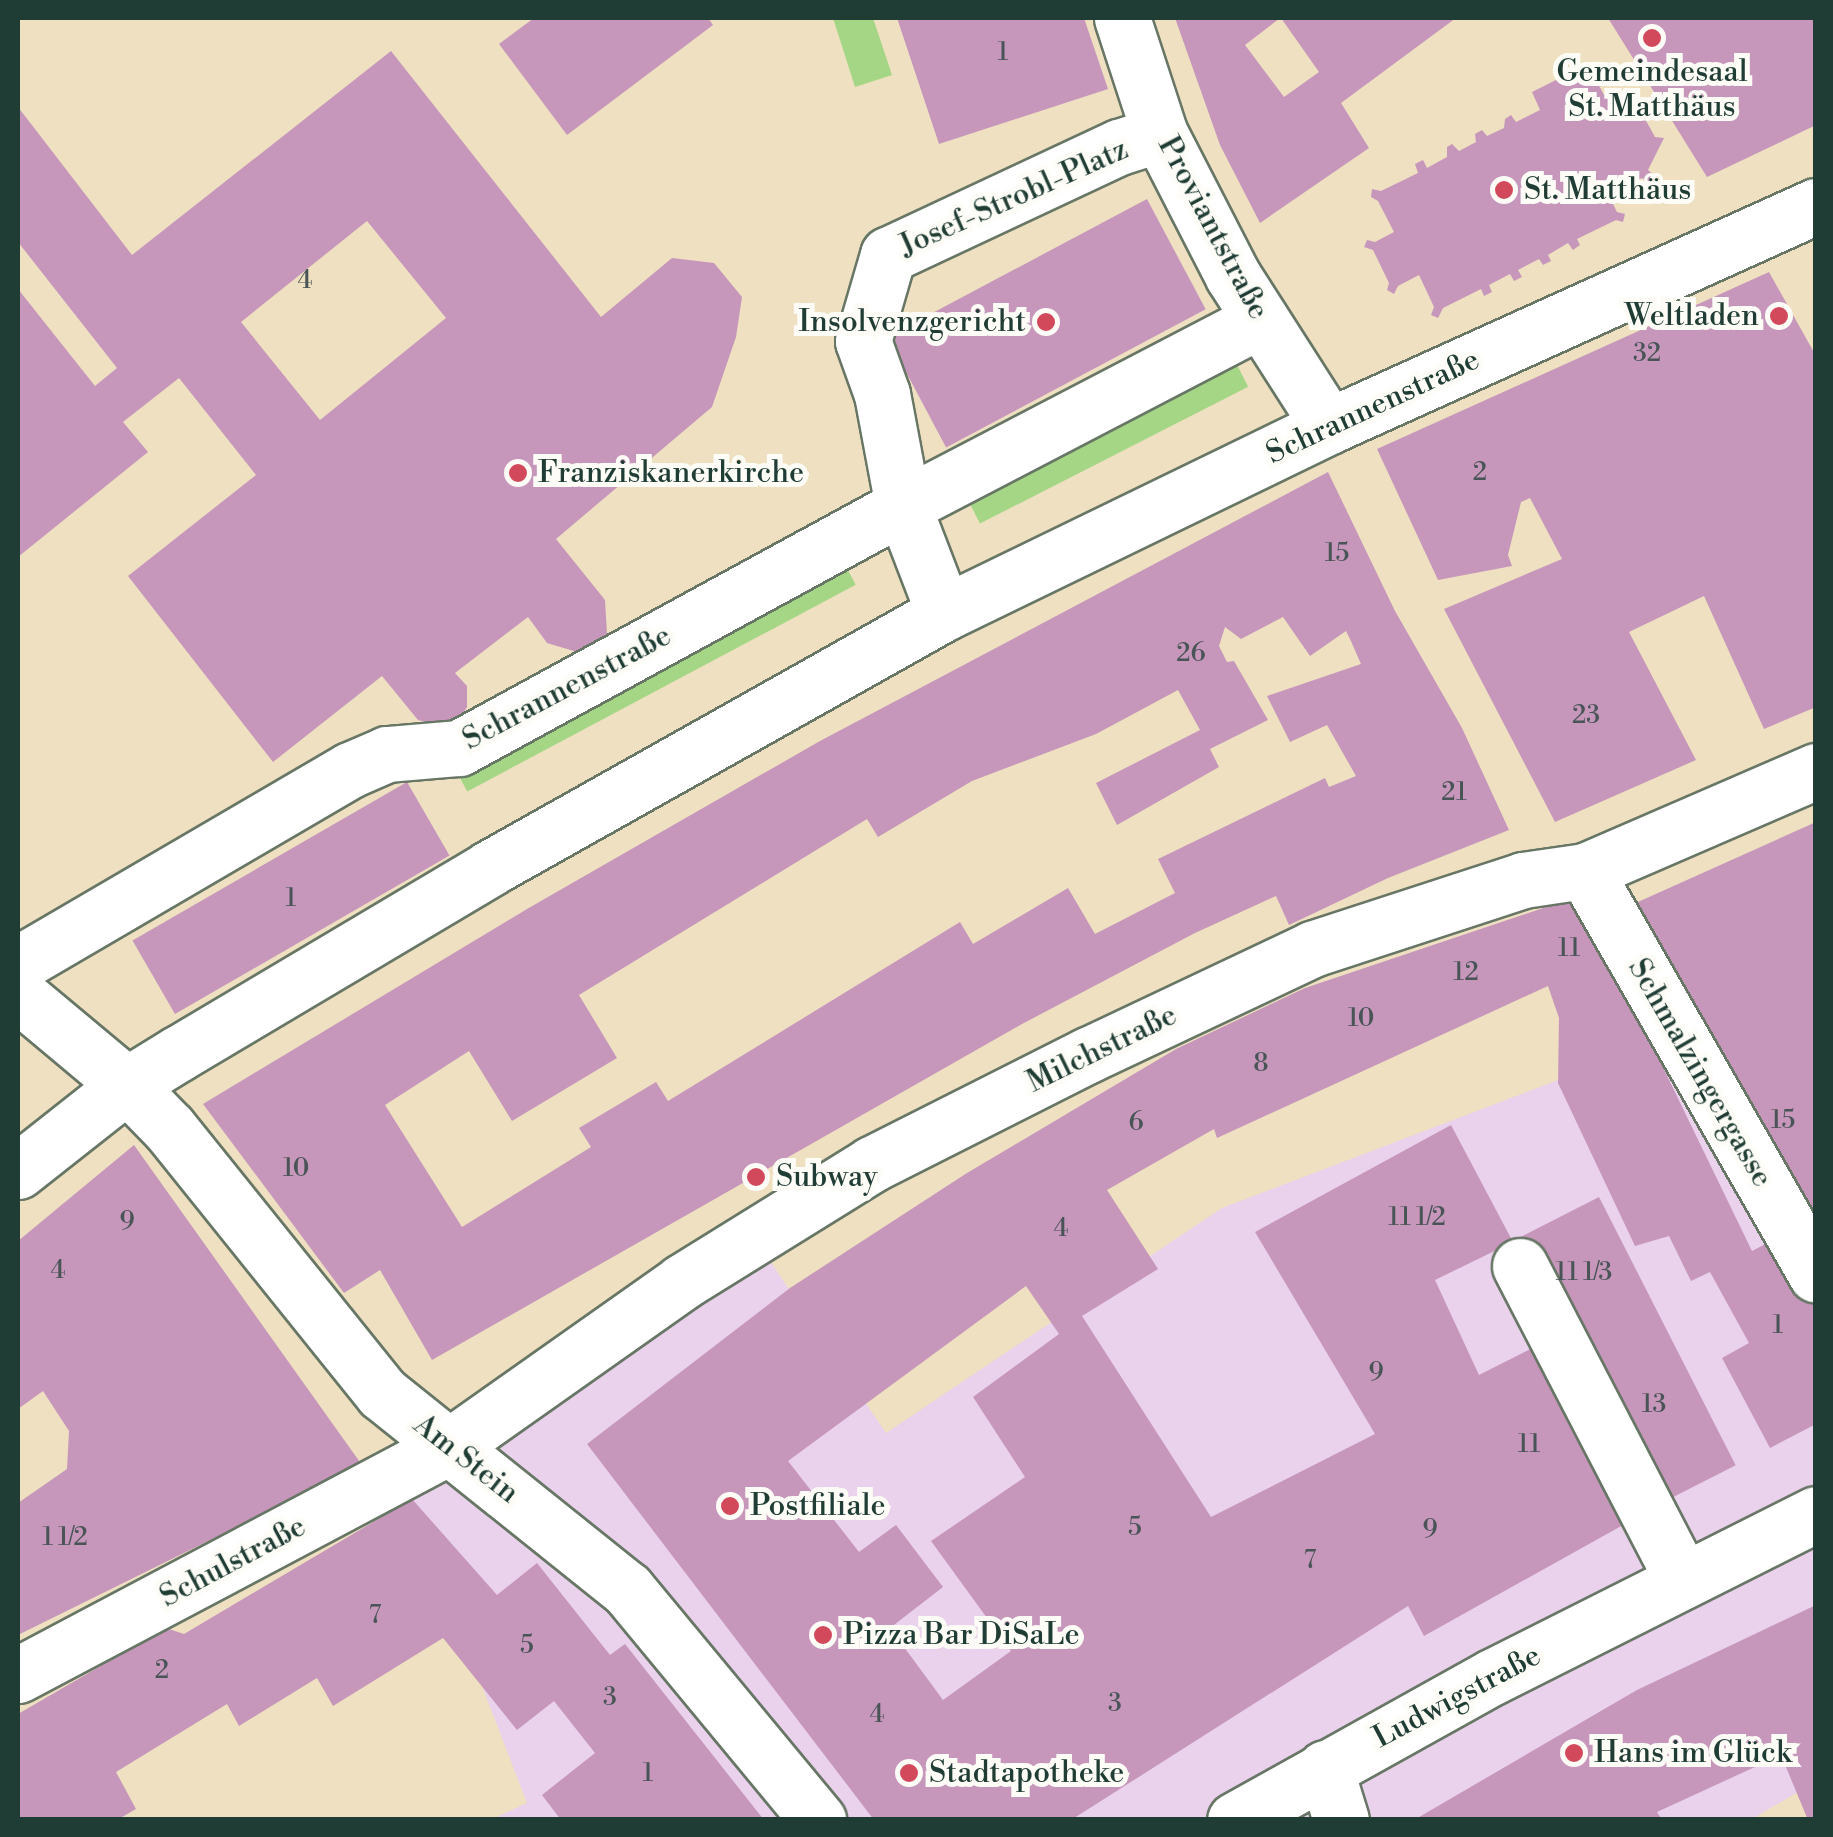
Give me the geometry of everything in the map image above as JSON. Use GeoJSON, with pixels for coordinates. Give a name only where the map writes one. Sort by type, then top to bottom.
{"type":"FeatureCollection","features":[{"type":"Feature","properties":{"kind":"street","name":"Proviantstraße"},"geometry":{"type":"LineString","coordinates":[[1122,18],[1160,134],[1233,276],[1328,426]]}},
{"type":"Feature","properties":{"kind":"street","name":"Josef-Strobl-Platz"},"geometry":{"type":"LineString","coordinates":[[902,506],[882,394],[863,341],[888,255],[1120,148],[1160,134]]}},
{"type":"Feature","properties":{"kind":"street","name":"Schrannenstraße"},"geometry":{"type":"LineString","coordinates":[[18,1171],[128,1085],[514,853],[944,613],[1328,426],[1812,217]]}},
{"type":"Feature","properties":{"kind":"street","name":"Schrannenstraße"},"geometry":{"type":"LineString","coordinates":[[18,964],[350,770],[387,754],[459,748],[902,506],[1261,320]]}},
{"type":"Feature","properties":{"kind":"street"},"geometry":{"type":"LineString","coordinates":[[902,506],[944,613]]}},
{"type":"Feature","properties":{"kind":"street","name":"Milchstraße"},"geometry":{"type":"LineString","coordinates":[[447,1448],[682,1282],[872,1164],[972,1113],[1312,949],[1522,880],[1594,886],[1816,771]]}},
{"type":"Feature","properties":{"kind":"street","name":"Schmalzingergasse"},"geometry":{"type":"LineString","coordinates":[[1594,886],[1816,1274]]}},
{"type":"Feature","properties":{"kind":"street","name":"Am Stein"},"geometry":{"type":"LineString","coordinates":[[18,994],[128,1085],[169,1128],[382,1393],[626,1589],[818,1820]]}},
{"type":"Feature","properties":{"kind":"street"},"geometry":{"type":"LineString","coordinates":[[1520,1266],[1683,1580]]}},
{"type":"Feature","properties":{"kind":"street","name":"Schulstraße"},"geometry":{"type":"LineString","coordinates":[[18,1675],[447,1448]]}},
{"type":"Feature","properties":{"kind":"street","name":"Ludwigstraße"},"geometry":{"type":"LineString","coordinates":[[1235,1820],[1325,1768],[1816,1514]]}},
{"type":"Feature","properties":{"kind":"street"},"geometry":{"type":"LineString","coordinates":[[1325,1768],[1341,1820]]}},
{"type":"Feature","properties":{"kind":"shaded area"},"geometry":{"type":"Polygon","coordinates":[[[1815,982],[1815,1782],[1752,1819],[492,1819],[527,1803],[400,1473],[764,1252],[886,1433],[1222,1208],[1815,982]]]}},
{"type":"Feature","properties":{"kind":"green space"},"geometry":{"type":"Polygon","coordinates":[[[833,18],[873,18],[892,75],[855,87],[833,18]]]}},
{"type":"Feature","properties":{"kind":"green space"},"geometry":{"type":"Polygon","coordinates":[[[1235,361],[1248,387],[980,523],[967,498],[1235,361]]]}},
{"type":"Feature","properties":{"kind":"green space"},"geometry":{"type":"Polygon","coordinates":[[[843,561],[856,585],[467,791],[455,768],[843,561]]]}},
{"type":"Feature","properties":{"kind":"building"},"geometry":{"type":"Polygon","coordinates":[[[534,18],[708,18],[713,25],[567,135],[499,44],[534,18]]]}},
{"type":"Feature","properties":{"kind":"building"},"geometry":{"type":"Polygon","coordinates":[[[897,18],[1084,18],[1108,89],[939,144],[897,18]]]}},
{"type":"Feature","properties":{"kind":"building"},"geometry":{"type":"Polygon","coordinates":[[[1175,18],[1280,18],[1245,45],[1284,97],[1319,72],[1281,18],[1456,18],[1341,103],[1369,148],[1260,223],[1220,145],[1175,18]]]}},
{"type":"Feature","properties":{"kind":"building"},"geometry":{"type":"Polygon","coordinates":[[[1608,18],[1816,18],[1816,125],[1707,177],[1608,18]]]}},
{"type":"Feature","properties":{"kind":"building"},"geometry":{"type":"Polygon","coordinates":[[[391,51],[601,317],[672,258],[714,263],[742,297],[736,337],[712,407],[556,539],[605,600],[607,634],[577,652],[547,643],[528,617],[455,673],[467,686],[467,707],[460,718],[440,726],[418,720],[382,676],[273,762],[128,576],[256,475],[179,378],[123,422],[148,452],[18,557],[18,289],[95,386],[117,368],[18,242],[18,107],[132,255],[391,51]],[[367,221],[241,322],[320,420],[446,318],[367,221]]]}},
{"type":"Feature","properties":{"kind":"building","name":"St. Matthäus"},"geometry":{"type":"Polygon","coordinates":[[[1588,64],[1604,95],[1611,94],[1614,102],[1647,108],[1644,117],[1655,137],[1664,138],[1648,170],[1654,175],[1650,182],[1642,178],[1624,187],[1628,193],[1619,198],[1616,192],[1609,196],[1617,212],[1625,214],[1623,222],[1616,220],[1577,239],[1580,245],[1573,250],[1568,243],[1548,255],[1551,261],[1543,265],[1539,259],[1518,270],[1522,277],[1514,281],[1510,274],[1489,285],[1492,292],[1484,296],[1481,289],[1443,308],[1438,318],[1431,315],[1434,307],[1419,275],[1398,286],[1394,294],[1387,290],[1389,283],[1373,250],[1364,247],[1367,240],[1375,242],[1394,232],[1378,201],[1371,197],[1372,189],[1381,191],[1418,173],[1415,164],[1423,160],[1427,168],[1447,157],[1447,147],[1452,144],[1459,151],[1476,142],[1475,134],[1482,130],[1487,136],[1504,128],[1505,119],[1511,115],[1516,122],[1540,110],[1532,92],[1588,64]]]}},
{"type":"Feature","properties":{"kind":"building","name":"Insolvenzgericht"},"geometry":{"type":"Polygon","coordinates":[[[1147,199],[1206,309],[946,447],[887,337],[1147,199]]]}},
{"type":"Feature","properties":{"kind":"building"},"geometry":{"type":"Polygon","coordinates":[[[1769,272],[1816,356],[1816,707],[1764,729],[1704,596],[1629,632],[1696,760],[1555,822],[1444,609],[1562,559],[1530,498],[1521,502],[1508,555],[1512,566],[1438,580],[1377,449],[1769,272]]]}},
{"type":"Feature","properties":{"kind":"building"},"geometry":{"type":"Polygon","coordinates":[[[1328,472],[1395,611],[1462,728],[1509,830],[1388,878],[1289,925],[1276,896],[1195,933],[1022,1024],[432,1360],[380,1270],[344,1293],[203,1104],[527,909],[820,741],[1328,472]],[[1283,617],[1241,639],[1225,627],[1219,646],[1227,662],[1234,661],[1268,720],[1210,749],[1219,767],[1117,825],[1096,783],[1200,730],[1178,690],[1096,734],[972,781],[878,837],[867,819],[579,995],[617,1058],[512,1121],[469,1051],[385,1105],[462,1227],[591,1147],[579,1128],[656,1082],[668,1101],[960,922],[973,944],[1068,888],[1095,934],[1175,893],[1158,859],[1325,778],[1329,787],[1356,776],[1327,725],[1290,742],[1267,696],[1361,664],[1346,631],[1310,656],[1283,617]]]}},
{"type":"Feature","properties":{"kind":"building"},"geometry":{"type":"Polygon","coordinates":[[[407,782],[450,856],[175,1014],[132,940],[407,782]]]}},
{"type":"Feature","properties":{"kind":"building"},"geometry":{"type":"Polygon","coordinates":[[[1816,822],[1816,1233],[1629,906],[1816,822]]]}},
{"type":"Feature","properties":{"kind":"building"},"geometry":{"type":"Polygon","coordinates":[[[1570,899],[1623,985],[1752,1251],[1777,1238],[1816,1309],[1816,1424],[1770,1448],[1722,1358],[1749,1343],[1710,1272],[1691,1281],[1669,1236],[1635,1246],[1558,1083],[1559,1018],[1548,986],[1217,1138],[1214,1129],[1107,1190],[1158,1269],[1082,1316],[1211,1517],[1375,1434],[1255,1232],[1451,1125],[1513,1242],[1435,1280],[1479,1375],[1552,1338],[1641,1515],[1424,1636],[1408,1606],[1071,1820],[874,1820],[587,1444],[790,1288],[967,1173],[1176,1049],[1305,988],[1570,899]],[[1026,1286],[788,1461],[859,1552],[896,1525],[943,1587],[890,1628],[943,1700],[1011,1651],[931,1541],[1025,1477],[973,1397],[1059,1334],[1026,1286]]]}},
{"type":"Feature","properties":{"kind":"building"},"geometry":{"type":"Polygon","coordinates":[[[134,1145],[362,1465],[18,1635],[18,1503],[67,1469],[69,1431],[43,1391],[18,1409],[18,1241],[134,1145]]]}},
{"type":"Feature","properties":{"kind":"building"},"geometry":{"type":"Polygon","coordinates":[[[1599,1197],[1736,1465],[1649,1509],[1513,1241],[1599,1197]]]}},
{"type":"Feature","properties":{"kind":"building"},"geometry":{"type":"Polygon","coordinates":[[[412,1499],[497,1595],[537,1563],[610,1655],[625,1644],[764,1820],[561,1820],[542,1795],[595,1753],[554,1701],[517,1730],[443,1638],[333,1706],[317,1678],[239,1726],[227,1704],[116,1772],[136,1809],[117,1820],[18,1820],[18,1714],[166,1628],[184,1634],[412,1499]]]}},
{"type":"Feature","properties":{"kind":"building"},"geometry":{"type":"Polygon","coordinates":[[[1816,1605],[1816,1820],[1808,1820],[1781,1755],[1657,1812],[1662,1820],[1414,1820],[1637,1690],[1816,1605]]]}},
{"type":"Feature","properties":{"kind":"place","name":"Gemeindesaal St. Matthäus"},"geometry":{"type":"Point","coordinates":[1652,38]}},
{"type":"Feature","properties":{"kind":"place","name":"St. Matthäus"},"geometry":{"type":"Point","coordinates":[1504,190]}},
{"type":"Feature","properties":{"kind":"place","name":"Weltladen"},"geometry":{"type":"Point","coordinates":[1779,316]}},
{"type":"Feature","properties":{"kind":"place","name":"Insolvenzgericht"},"geometry":{"type":"Point","coordinates":[1046,322]}},
{"type":"Feature","properties":{"kind":"place","name":"Franziskanerkirche"},"geometry":{"type":"Point","coordinates":[518,473]}},
{"type":"Feature","properties":{"kind":"place","name":"Subway"},"geometry":{"type":"Point","coordinates":[756,1177]}},
{"type":"Feature","properties":{"kind":"place","name":"Postfiliale"},"geometry":{"type":"Point","coordinates":[730,1506]}},
{"type":"Feature","properties":{"kind":"place","name":"Pizza Bar DiSaLe"},"geometry":{"type":"Point","coordinates":[823,1635]}},
{"type":"Feature","properties":{"kind":"place","name":"Hans im Glück"},"geometry":{"type":"Point","coordinates":[1574,1753]}},
{"type":"Feature","properties":{"kind":"place","name":"Stadtapotheke"},"geometry":{"type":"Point","coordinates":[909,1773]}}]}
